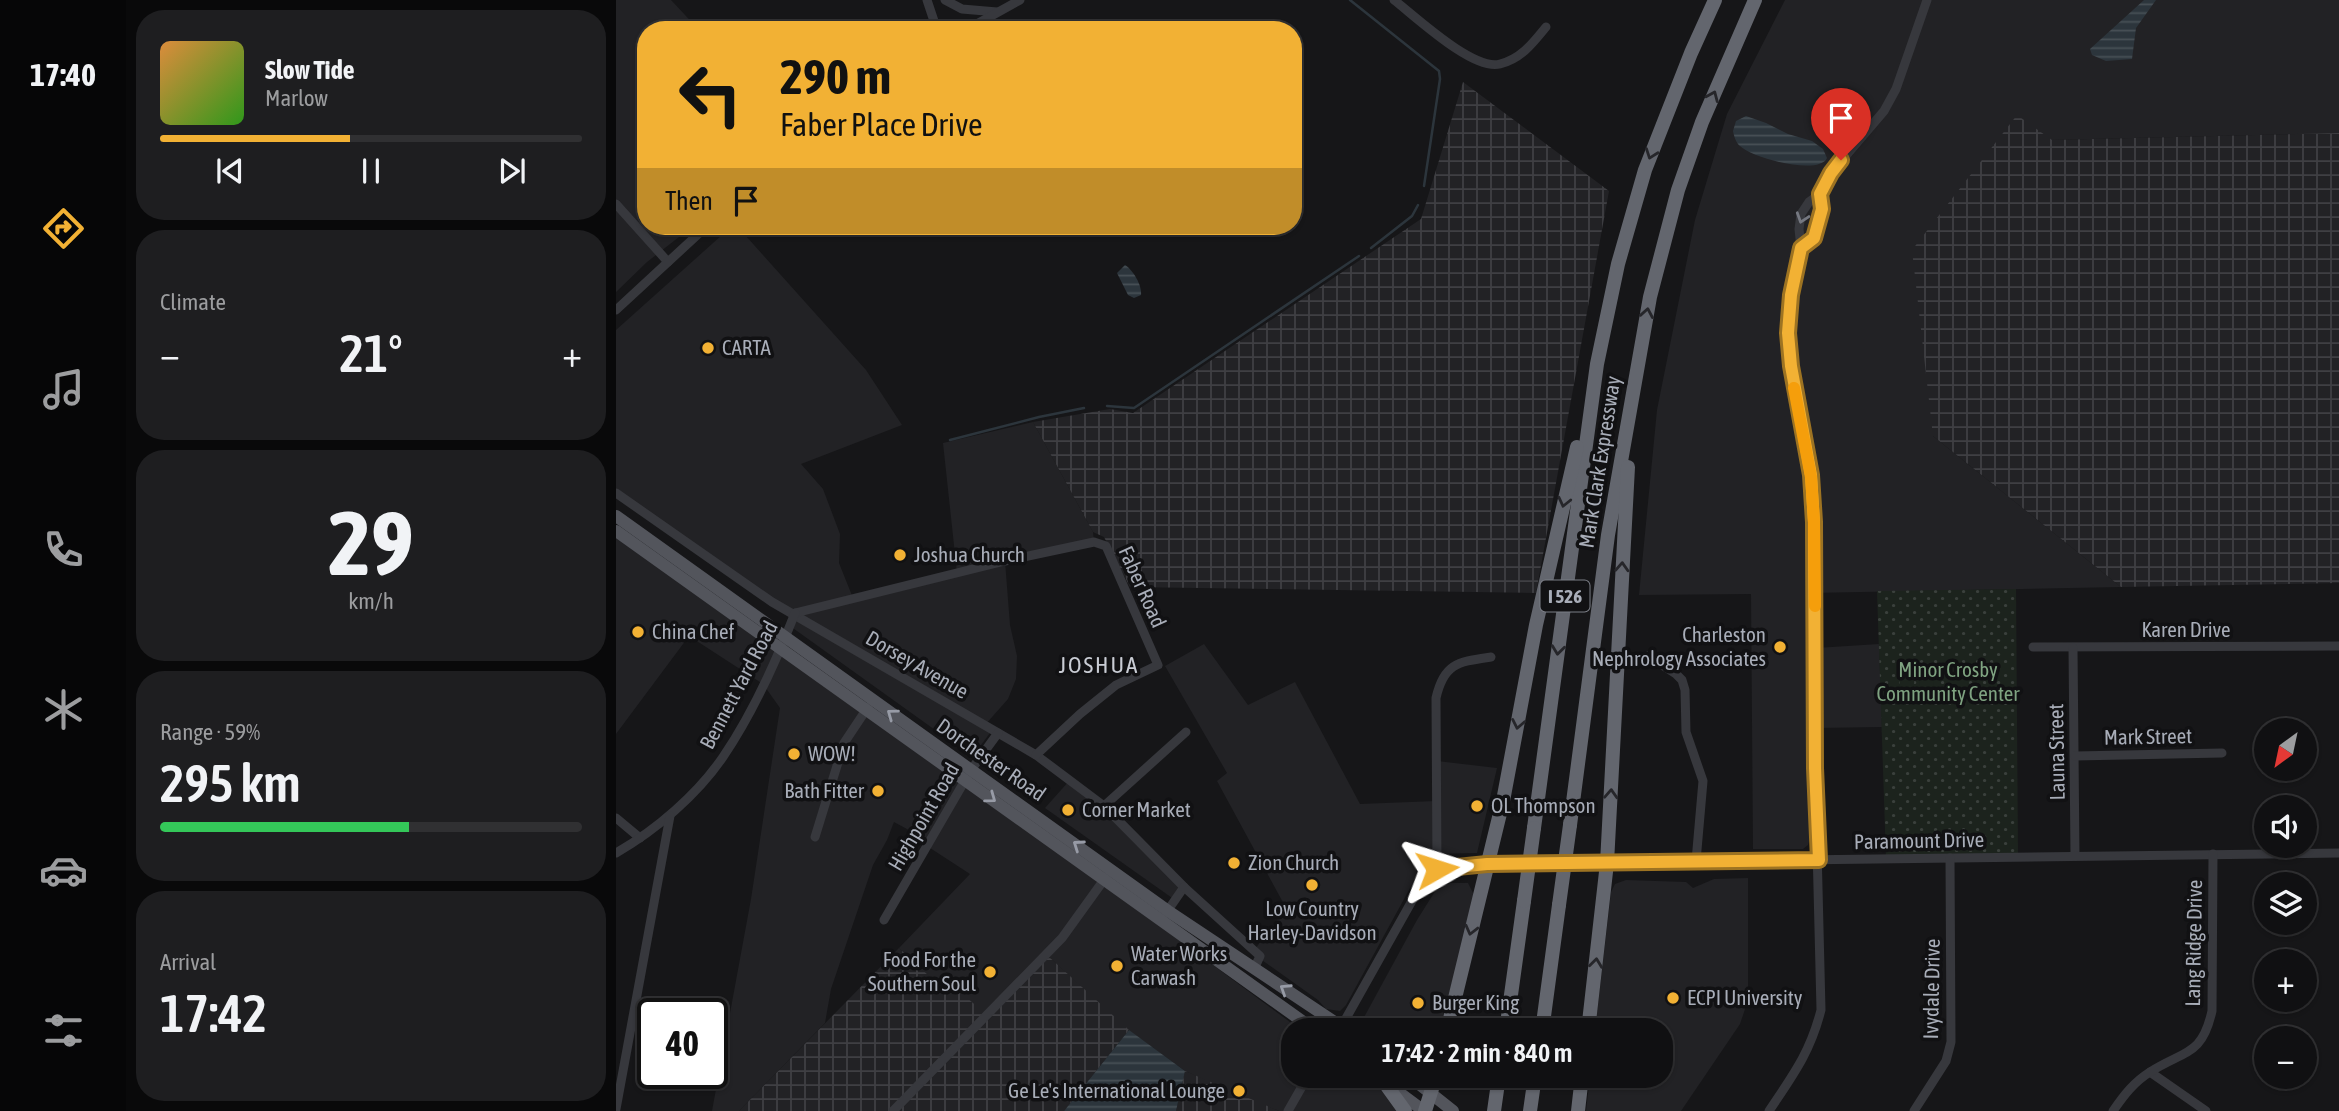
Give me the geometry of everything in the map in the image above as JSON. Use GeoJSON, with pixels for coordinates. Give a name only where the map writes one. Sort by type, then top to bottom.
{"type":"FeatureCollection","features":[{"type":"Feature","properties":{"kind":"highway","name":"Mark Clark Expressway"},"geometry":{"type":"LineString","coordinates":[[1508,1018],[1597,364],[1618,264],[1645,170],[1681,77],[1715,0]]}},
{"type":"Feature","properties":{"kind":"highway","name":"Mark Clark Expressway"},"geometry":{"type":"LineString","coordinates":[[1544,1018],[1608,535],[1650,297],[1678,190],[1702,122],[1755,0]]}},
{"type":"Feature","properties":{"kind":"highway"},"geometry":{"type":"LineString","coordinates":[[1450,1018],[1503,801],[1536,625],[1597,364]]}},
{"type":"Feature","properties":{"kind":"highway"},"geometry":{"type":"LineString","coordinates":[[1589,1018],[1607,863],[1623,542],[1635,381]]}},
{"type":"Feature","properties":{"kind":"highway"},"geometry":{"type":"LineString","coordinates":[[1387,1088],[1405,1111]]}},
{"type":"Feature","properties":{"kind":"highway"},"geometry":{"type":"LineString","coordinates":[[1424,1111],[1432,1088]]}},
{"type":"Feature","properties":{"kind":"highway"},"geometry":{"type":"LineString","coordinates":[[1495,1107],[1497,1088]]}},
{"type":"Feature","properties":{"kind":"highway"},"geometry":{"type":"LineString","coordinates":[[1530,1111],[1533,1088]]}},
{"type":"Feature","properties":{"kind":"highway"},"geometry":{"type":"LineString","coordinates":[[1578,1111],[1581,1088]]}},
{"type":"Feature","properties":{"kind":"main road","name":"Dorchester Road"},"geometry":{"type":"LineString","coordinates":[[616,516],[661,556],[1108,874],[1299,1018]]}},
{"type":"Feature","properties":{"kind":"main road","name":"Dorchester Road"},"geometry":{"type":"LineString","coordinates":[[616,531],[661,556]]}},
{"type":"Feature","properties":{"kind":"main road","name":"Dorchester Road"},"geometry":{"type":"LineString","coordinates":[[1165,916],[1254,969],[1327,1018]]}},
{"type":"Feature","properties":{"kind":"main road"},"geometry":{"type":"LineString","coordinates":[[1392,1088],[1424,1111]]}},
{"type":"Feature","properties":{"kind":"main road"},"geometry":{"type":"LineString","coordinates":[[1425,1088],[1453,1111]]}},
{"type":"Feature","properties":{"kind":"street"},"geometry":{"type":"LineString","coordinates":[[927,0],[934,21]]}},
{"type":"Feature","properties":{"kind":"street"},"geometry":{"type":"LineString","coordinates":[[945,0],[953,6],[965,9],[999,12]]}},
{"type":"Feature","properties":{"kind":"street"},"geometry":{"type":"LineString","coordinates":[[982,21],[1020,0]]}},
{"type":"Feature","properties":{"kind":"street"},"geometry":{"type":"LineString","coordinates":[[1394,0],[1469,56],[1484,64],[1498,65],[1513,60],[1528,49],[1545,27]]}},
{"type":"Feature","properties":{"kind":"street"},"geometry":{"type":"LineString","coordinates":[[1769,1111],[1804,1058],[1814,1037],[1821,1010],[1815,768],[1814,522],[1811,475],[1791,366],[1788,333],[1791,295],[1801,248],[1798,229],[1801,214],[1809,202],[1820,194],[1831,173],[1871,127],[1896,89],[1927,0]]}},
{"type":"Feature","properties":{"kind":"street"},"geometry":{"type":"LineString","coordinates":[[1801,248],[1814,238],[1822,209],[1820,194]]}},
{"type":"Feature","properties":{"kind":"street"},"geometry":{"type":"LineString","coordinates":[[616,204],[637,227]]}},
{"type":"Feature","properties":{"kind":"street"},"geometry":{"type":"LineString","coordinates":[[644,235],[668,262]]}},
{"type":"Feature","properties":{"kind":"street"},"geometry":{"type":"LineString","coordinates":[[616,310],[698,235]]}},
{"type":"Feature","properties":{"kind":"street","name":"Dorsey Avenue"},"geometry":{"type":"LineString","coordinates":[[616,494],[750,587],[1036,755],[1104,806],[1184,887],[1260,956],[1254,969]]}},
{"type":"Feature","properties":{"kind":"street","name":"Faber Road"},"geometry":{"type":"LineString","coordinates":[[795,613],[1094,542],[1105,546],[1158,665],[1116,685],[1036,755]]}},
{"type":"Feature","properties":{"kind":"street","name":"Bennett Yard Road"},"geometry":{"type":"LineString","coordinates":[[616,853],[670,816],[722,758],[747,717],[795,613]]}},
{"type":"Feature","properties":{"kind":"street","name":"Karen Drive"},"geometry":{"type":"LineString","coordinates":[[2033,647],[2339,646]]}},
{"type":"Feature","properties":{"kind":"street","name":"Launa Street"},"geometry":{"type":"LineString","coordinates":[[2073,648],[2075,856]]}},
{"type":"Feature","properties":{"kind":"street"},"geometry":{"type":"LineString","coordinates":[[1648,656],[1676,674],[1682,680],[1685,690],[1686,732],[1703,781],[1696,861]]}},
{"type":"Feature","properties":{"kind":"street"},"geometry":{"type":"LineString","coordinates":[[1349,1018],[1422,883],[1437,869],[1436,698],[1441,678],[1463,661],[1490,657]]}},
{"type":"Feature","properties":{"kind":"street"},"geometry":{"type":"LineString","coordinates":[[815,837],[844,743],[869,704]]}},
{"type":"Feature","properties":{"kind":"street"},"geometry":{"type":"LineString","coordinates":[[1104,806],[1186,732]]}},
{"type":"Feature","properties":{"kind":"street","name":"Highpoint Road"},"geometry":{"type":"LineString","coordinates":[[884,920],[968,775],[998,733]]}},
{"type":"Feature","properties":{"kind":"street","name":"Mark Street"},"geometry":{"type":"LineString","coordinates":[[2075,756],[2222,753]]}},
{"type":"Feature","properties":{"kind":"street"},"geometry":{"type":"LineString","coordinates":[[616,1109],[670,816]]}},
{"type":"Feature","properties":{"kind":"street"},"geometry":{"type":"LineString","coordinates":[[616,818],[640,838]]}},
{"type":"Feature","properties":{"kind":"street","name":"Paramount Drive"},"geometry":{"type":"LineString","coordinates":[[1437,869],[1487,864],[2339,853]]}},
{"type":"Feature","properties":{"kind":"street","name":"Lang Ridge Drive"},"geometry":{"type":"LineString","coordinates":[[2113,1111],[2133,1084],[2195,1049],[2207,1031],[2212,1011],[2213,855]]}},
{"type":"Feature","properties":{"kind":"street","name":"Ivydale Drive"},"geometry":{"type":"LineString","coordinates":[[1914,1111],[1947,1061],[1951,1042],[1950,858]]}},
{"type":"Feature","properties":{"kind":"street"},"geometry":{"type":"LineString","coordinates":[[893,1111],[1062,939],[1108,874]]}},
{"type":"Feature","properties":{"kind":"street"},"geometry":{"type":"LineString","coordinates":[[1165,916],[1184,887]]}},
{"type":"Feature","properties":{"kind":"street"},"geometry":{"type":"LineString","coordinates":[[2150,1072],[2206,1111]]}},
{"type":"Feature","properties":{"kind":"street"},"geometry":{"type":"LineString","coordinates":[[1288,1111],[1301,1088]]}},
{"type":"Feature","properties":{"kind":"shaded area"},"geometry":{"type":"Polygon","coordinates":[[[616,0],[671,0],[691,21],[637,21],[637,235],[682,235],[647,262],[616,292],[616,0]]]}},
{"type":"Feature","properties":{"kind":"shaded area"},"geometry":{"type":"Polygon","coordinates":[[[1785,0],[2339,0],[2339,133],[2052,140],[1933,436],[2121,587],[1809,593],[1812,831],[1808,845],[1803,849],[1753,849],[1751,594],[1639,595],[1657,410],[1695,220],[1727,114],[1785,0]]]}},
{"type":"Feature","properties":{"kind":"shaded area"},"geometry":{"type":"Polygon","coordinates":[[[2144,0],[2156,0],[2136,28],[2132,59],[2106,61],[2092,55],[2090,49],[2144,0]]]}},
{"type":"Feature","properties":{"kind":"shaded area"},"geometry":{"type":"Polygon","coordinates":[[[1463,82],[1609,191],[1536,593],[1130,587],[1104,537],[1093,532],[1033,422],[1110,409],[1133,413],[1421,219],[1463,82]]]}},
{"type":"Feature","properties":{"kind":"shaded area"},"geometry":{"type":"Polygon","coordinates":[[[2017,115],[2052,140],[2339,133],[2339,583],[2121,587],[1933,436],[1912,250],[2017,115]]]}},
{"type":"Feature","properties":{"kind":"shaded area"},"geometry":{"type":"Polygon","coordinates":[[[1746,116],[1812,141],[1823,149],[1827,158],[1821,163],[1799,165],[1771,160],[1747,151],[1737,143],[1733,131],[1736,121],[1746,116]]]}},
{"type":"Feature","properties":{"kind":"shaded area"},"geometry":{"type":"Polygon","coordinates":[[[722,235],[745,235],[866,370],[902,425],[801,464],[823,489],[840,534],[839,563],[853,598],[957,573],[943,443],[1033,422],[1093,532],[1094,542],[1005,561],[1010,625],[1017,656],[1016,679],[1008,699],[985,725],[993,729],[975,753],[970,755],[790,626],[795,614],[616,493],[616,330],[722,235]]]}},
{"type":"Feature","properties":{"kind":"shaded area"},"geometry":{"type":"Polygon","coordinates":[[[1125,265],[1134,274],[1140,287],[1141,295],[1134,298],[1128,295],[1117,273],[1125,265]]]}},
{"type":"Feature","properties":{"kind":"shaded area"},"geometry":{"type":"Polygon","coordinates":[[[616,538],[1284,1018],[1281,1018],[1281,1088],[1378,1088],[1401,1111],[1279,1111],[1235,1094],[1185,1071],[1123,1026],[1047,955],[987,1015],[944,991],[899,948],[970,874],[927,846],[929,841],[894,822],[873,865],[831,989],[825,1023],[739,1111],[712,1111],[716,1089],[728,1089],[728,1024],[751,899],[780,708],[763,684],[689,636],[616,734],[616,538]]]}},
{"type":"Feature","properties":{"kind":"shaded area"},"geometry":{"type":"Polygon","coordinates":[[[1204,644],[1248,705],[1295,682],[1360,804],[1436,801],[1437,761],[1497,768],[1477,853],[1428,854],[1426,865],[1415,879],[1346,1005],[1340,1011],[1326,1009],[1318,1000],[1252,953],[1286,908],[1217,781],[1227,773],[1165,666],[1204,644]]]}},
{"type":"Feature","properties":{"kind":"shaded area"},"geometry":{"type":"Polygon","coordinates":[[[1879,644],[1882,727],[1815,728],[1816,648],[1879,644]]]}},
{"type":"Feature","properties":{"kind":"shaded area"},"geometry":{"type":"Polygon","coordinates":[[[1070,780],[1184,887],[1175,900],[1045,808],[1070,780]]]}},
{"type":"Feature","properties":{"kind":"shaded area","name":"ECPI University"},"geometry":{"type":"Polygon","coordinates":[[[1748,878],[1748,986],[1740,1024],[1681,1111],[1586,1111],[1589,1088],[1673,1088],[1673,1018],[1596,1018],[1611,892],[1615,884],[1626,880],[1686,882],[1693,888],[1714,879],[1748,878]]]}},
{"type":"Feature","properties":{"kind":"shaded area"},"geometry":{"type":"Polygon","coordinates":[[[1450,883],[1468,883],[1474,895],[1443,1018],[1364,1018],[1417,920],[1440,887],[1450,883]]]}},
{"type":"Feature","properties":{"kind":"shaded area"},"geometry":{"type":"Polygon","coordinates":[[[899,948],[944,990],[952,985],[987,1015],[1047,955],[1129,1030],[1064,1111],[739,1111],[899,948]]]}},
{"type":"Feature","properties":{"kind":"shaded area"},"geometry":{"type":"Polygon","coordinates":[[[1129,1030],[1185,1071],[1176,1111],[1064,1111],[1129,1030]]]}},
{"type":"Feature","properties":{"kind":"shaded area"},"geometry":{"type":"Polygon","coordinates":[[[1185,1071],[1279,1111],[1176,1111],[1185,1071]]]}},
{"type":"Feature","properties":{"kind":"green space","name":"Minor Crosby Community Center"},"geometry":{"type":"Polygon","coordinates":[[[2016,589],[2018,856],[1886,858],[1877,591],[2016,589]]]}},
{"type":"Feature","properties":{"kind":"green space"},"geometry":{"type":"Polygon","coordinates":[[[1951,664],[1969,664],[1967,698],[1949,698],[1951,664]]]}},
{"type":"Feature","properties":{"kind":"green space"},"geometry":{"type":"Polygon","coordinates":[[[1900,669],[1915,669],[1913,701],[1899,700],[1900,669]]]}},
{"type":"Feature","properties":{"kind":"green space"},"geometry":{"type":"Polygon","coordinates":[[[1920,670],[1934,670],[1933,702],[1919,701],[1920,670]]]}},
{"type":"Feature","properties":{"kind":"waterway"},"geometry":{"type":"LineString","coordinates":[[1350,0],[1439,71],[1424,186]]}},
{"type":"Feature","properties":{"kind":"waterway"},"geometry":{"type":"LineString","coordinates":[[1371,248],[1412,216],[1418,205]]}},
{"type":"Feature","properties":{"kind":"waterway"},"geometry":{"type":"LineString","coordinates":[[1107,406],[1134,408],[1359,256]]}},
{"type":"Feature","properties":{"kind":"waterway"},"geometry":{"type":"LineString","coordinates":[[950,440],[1084,408]]}},
{"type":"Feature","properties":{"kind":"slow traffic"},"geometry":{"type":"LineString","coordinates":[[1794,388],[1811,477],[1816,569],[1815,606]]}},
{"type":"Feature","properties":{"kind":"place","name":"CARTA"},"geometry":{"type":"Point","coordinates":[708,348]}},
{"type":"Feature","properties":{"kind":"place","name":"Joshua Church"},"geometry":{"type":"Point","coordinates":[900,555]}},
{"type":"Feature","properties":{"kind":"place","name":"China Chef"},"geometry":{"type":"Point","coordinates":[638,632]}},
{"type":"Feature","properties":{"kind":"place","name":"Charleston Nephrology Associates"},"geometry":{"type":"Point","coordinates":[1780,647]}},
{"type":"Feature","properties":{"kind":"place","name":"WOW!"},"geometry":{"type":"Point","coordinates":[794,754]}},
{"type":"Feature","properties":{"kind":"place","name":"Bath Fitter"},"geometry":{"type":"Point","coordinates":[878,791]}},
{"type":"Feature","properties":{"kind":"place","name":"OL Thompson"},"geometry":{"type":"Point","coordinates":[1477,806]}},
{"type":"Feature","properties":{"kind":"place","name":"Corner Market"},"geometry":{"type":"Point","coordinates":[1068,810]}},
{"type":"Feature","properties":{"kind":"place","name":"Zion Church"},"geometry":{"type":"Point","coordinates":[1234,863]}},
{"type":"Feature","properties":{"kind":"place","name":"Low Country Harley-Davidson"},"geometry":{"type":"Point","coordinates":[1312,885]}},
{"type":"Feature","properties":{"kind":"place","name":"Water Works Carwash"},"geometry":{"type":"Point","coordinates":[1117,966]}},
{"type":"Feature","properties":{"kind":"place","name":"Food For the Southern Soul"},"geometry":{"type":"Point","coordinates":[990,972]}},
{"type":"Feature","properties":{"kind":"place","name":"ECPI University"},"geometry":{"type":"Point","coordinates":[1673,998]}},
{"type":"Feature","properties":{"kind":"place","name":"Burger King"},"geometry":{"type":"Point","coordinates":[1418,1003]}},
{"type":"Feature","properties":{"kind":"place","name":"Ge Le's International Lounge"},"geometry":{"type":"Point","coordinates":[1239,1091]}},
{"type":"Feature","properties":{"kind":"district","name":"JOSHUA"},"geometry":{"type":"Point","coordinates":[1099,665]}},
{"type":"Feature","properties":{"kind":"route"},"geometry":{"type":"LineString","coordinates":[[1437,869],[1487,864],[1819,860],[1815,768],[1814,522],[1811,475],[1791,366],[1788,333],[1791,295],[1801,248],[1814,238],[1822,209],[1820,194],[1841,160]]}}]}
